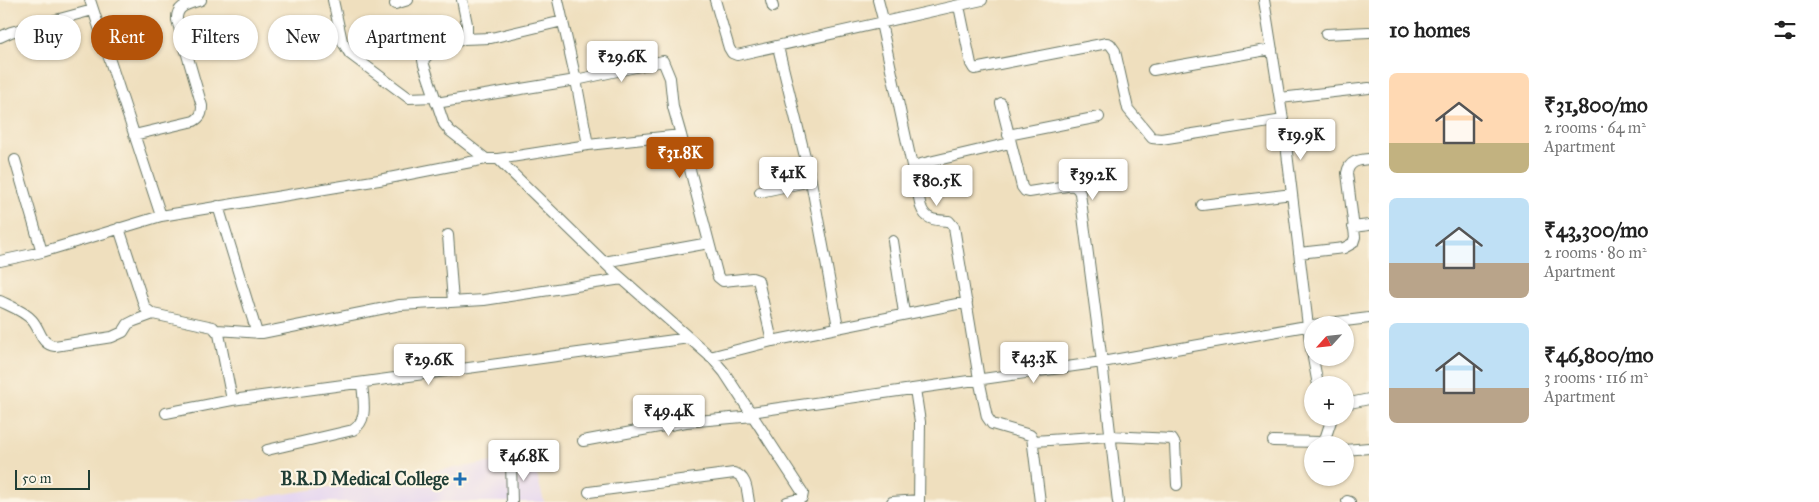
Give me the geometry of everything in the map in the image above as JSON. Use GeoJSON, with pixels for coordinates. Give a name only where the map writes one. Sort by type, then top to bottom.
{"type":"FeatureCollection","features":[{"type":"Feature","properties":{"kind":"street"},"geometry":{"type":"LineString","coordinates":[[134,136],[200,117],[202,106],[177,20],[177,14],[182,6],[201,0]]}},
{"type":"Feature","properties":{"kind":"street"},"geometry":{"type":"LineString","coordinates":[[333,0],[342,41],[350,54],[409,98],[435,100],[576,80],[663,61],[670,78],[673,107],[720,279],[726,281],[752,278],[758,280],[772,341]]}},
{"type":"Feature","properties":{"kind":"street"},"geometry":{"type":"LineString","coordinates":[[395,4],[408,0]]}},
{"type":"Feature","properties":{"kind":"street"},"geometry":{"type":"LineString","coordinates":[[462,0],[468,29],[467,35],[464,38]]}},
{"type":"Feature","properties":{"kind":"street"},"geometry":{"type":"LineString","coordinates":[[558,0],[588,145]]}},
{"type":"Feature","properties":{"kind":"street"},"geometry":{"type":"LineString","coordinates":[[716,0],[729,48],[732,53],[743,54],[982,0]]}},
{"type":"Feature","properties":{"kind":"street"},"geometry":{"type":"LineString","coordinates":[[878,0],[923,212],[932,219],[950,221],[954,227],[979,380],[989,421],[992,424],[1030,435],[1034,441],[1040,502]]}},
{"type":"Feature","properties":{"kind":"street"},"geometry":{"type":"LineString","coordinates":[[1264,0],[1280,98],[1299,254],[1309,316]]}},
{"type":"Feature","properties":{"kind":"street"},"geometry":{"type":"LineString","coordinates":[[0,37],[91,5],[161,216]]}},
{"type":"Feature","properties":{"kind":"street"},"geometry":{"type":"LineString","coordinates":[[959,6],[970,64],[974,69],[1106,43],[1110,44],[1114,51],[1128,109],[1152,138],[1161,139],[1283,120]]}},
{"type":"Feature","properties":{"kind":"street"},"geometry":{"type":"LineString","coordinates":[[464,39],[491,38],[563,21]]}},
{"type":"Feature","properties":{"kind":"street"},"geometry":{"type":"LineString","coordinates":[[1326,34],[1369,32]]}},
{"type":"Feature","properties":{"kind":"street"},"geometry":{"type":"LineString","coordinates":[[778,47],[811,181],[838,327]]}},
{"type":"Feature","properties":{"kind":"street"},"geometry":{"type":"LineString","coordinates":[[1153,70],[1272,49]]}},
{"type":"Feature","properties":{"kind":"street"},"geometry":{"type":"LineString","coordinates":[[423,60],[444,124],[450,131],[486,159]]}},
{"type":"Feature","properties":{"kind":"street"},"geometry":{"type":"LineString","coordinates":[[1280,98],[1369,88]]}},
{"type":"Feature","properties":{"kind":"street"},"geometry":{"type":"LineString","coordinates":[[1000,103],[1022,187],[1025,191],[1073,185],[1078,189],[1102,362],[1118,502]]}},
{"type":"Feature","properties":{"kind":"street"},"geometry":{"type":"LineString","coordinates":[[912,166],[1098,117]]}},
{"type":"Feature","properties":{"kind":"street"},"geometry":{"type":"LineString","coordinates":[[0,261],[42,252],[161,216],[379,180],[486,159],[498,159],[588,145],[680,134]]}},
{"type":"Feature","properties":{"kind":"street"},"geometry":{"type":"LineString","coordinates":[[498,159],[622,279],[710,357],[735,387],[802,490],[805,499],[787,502]]}},
{"type":"Feature","properties":{"kind":"street"},"geometry":{"type":"LineString","coordinates":[[1299,254],[1349,246],[1353,243],[1355,237],[1346,173],[1352,163],[1358,160],[1369,159]]}},
{"type":"Feature","properties":{"kind":"street"},"geometry":{"type":"LineString","coordinates":[[15,160],[42,252]]}},
{"type":"Feature","properties":{"kind":"street"},"geometry":{"type":"LineString","coordinates":[[760,192],[811,181]]}},
{"type":"Feature","properties":{"kind":"street"},"geometry":{"type":"LineString","coordinates":[[1202,205],[1292,194]]}},
{"type":"Feature","properties":{"kind":"street"},"geometry":{"type":"LineString","coordinates":[[218,206],[257,333]]}},
{"type":"Feature","properties":{"kind":"street"},"geometry":{"type":"LineString","coordinates":[[1353,227],[1369,225]]}},
{"type":"Feature","properties":{"kind":"street"},"geometry":{"type":"LineString","coordinates":[[119,228],[145,308],[153,314],[213,327],[217,330],[257,333],[392,306],[494,298],[622,279]]}},
{"type":"Feature","properties":{"kind":"street"},"geometry":{"type":"LineString","coordinates":[[448,235],[453,302]]}},
{"type":"Feature","properties":{"kind":"street"},"geometry":{"type":"LineString","coordinates":[[893,241],[904,313]]}},
{"type":"Feature","properties":{"kind":"street"},"geometry":{"type":"LineString","coordinates":[[604,262],[709,243]]}},
{"type":"Feature","properties":{"kind":"street"},"geometry":{"type":"LineString","coordinates":[[0,301],[28,316],[44,341],[49,345],[55,346],[112,338],[123,332],[128,324],[153,314]]}},
{"type":"Feature","properties":{"kind":"street"},"geometry":{"type":"LineString","coordinates":[[710,357],[772,341],[904,313],[967,302]]}},
{"type":"Feature","properties":{"kind":"street"},"geometry":{"type":"LineString","coordinates":[[1354,320],[1369,318]]}},
{"type":"Feature","properties":{"kind":"street"},"geometry":{"type":"LineString","coordinates":[[582,440],[686,422],[752,414],[1102,362],[1304,326]]}},
{"type":"Feature","properties":{"kind":"street"},"geometry":{"type":"LineString","coordinates":[[217,330],[232,400]]}},
{"type":"Feature","properties":{"kind":"street"},"geometry":{"type":"LineString","coordinates":[[166,413],[232,400],[689,338]]}},
{"type":"Feature","properties":{"kind":"street"},"geometry":{"type":"LineString","coordinates":[[267,450],[353,430],[359,426],[363,421],[364,415],[362,383]]}},
{"type":"Feature","properties":{"kind":"street"},"geometry":{"type":"LineString","coordinates":[[892,502],[919,501],[920,422],[915,389]]}},
{"type":"Feature","properties":{"kind":"street"},"geometry":{"type":"LineString","coordinates":[[1354,402],[1369,399]]}},
{"type":"Feature","properties":{"kind":"street"},"geometry":{"type":"LineString","coordinates":[[1034,441],[1110,436],[1168,438],[1174,441],[1177,485]]}},
{"type":"Feature","properties":{"kind":"street"},"geometry":{"type":"LineString","coordinates":[[1273,441],[1304,442]]}},
{"type":"Feature","properties":{"kind":"street"},"geometry":{"type":"LineString","coordinates":[[1354,449],[1369,448]]}},
{"type":"Feature","properties":{"kind":"street"},"geometry":{"type":"LineString","coordinates":[[511,462],[512,502]]}},
{"type":"Feature","properties":{"kind":"street"},"geometry":{"type":"LineString","coordinates":[[589,492],[734,473],[739,474],[743,478],[749,502]]}},
{"type":"Feature","properties":{"kind":"shaded area","name":"B.R.D Medical College"},"geometry":{"type":"Polygon","coordinates":[[[532,456],[544,502],[232,502],[532,456]]]}},
{"type":"Feature","properties":{"kind":"place","name":"B.R.D Medical College"},"geometry":{"type":"Point","coordinates":[460,479]}}]}
